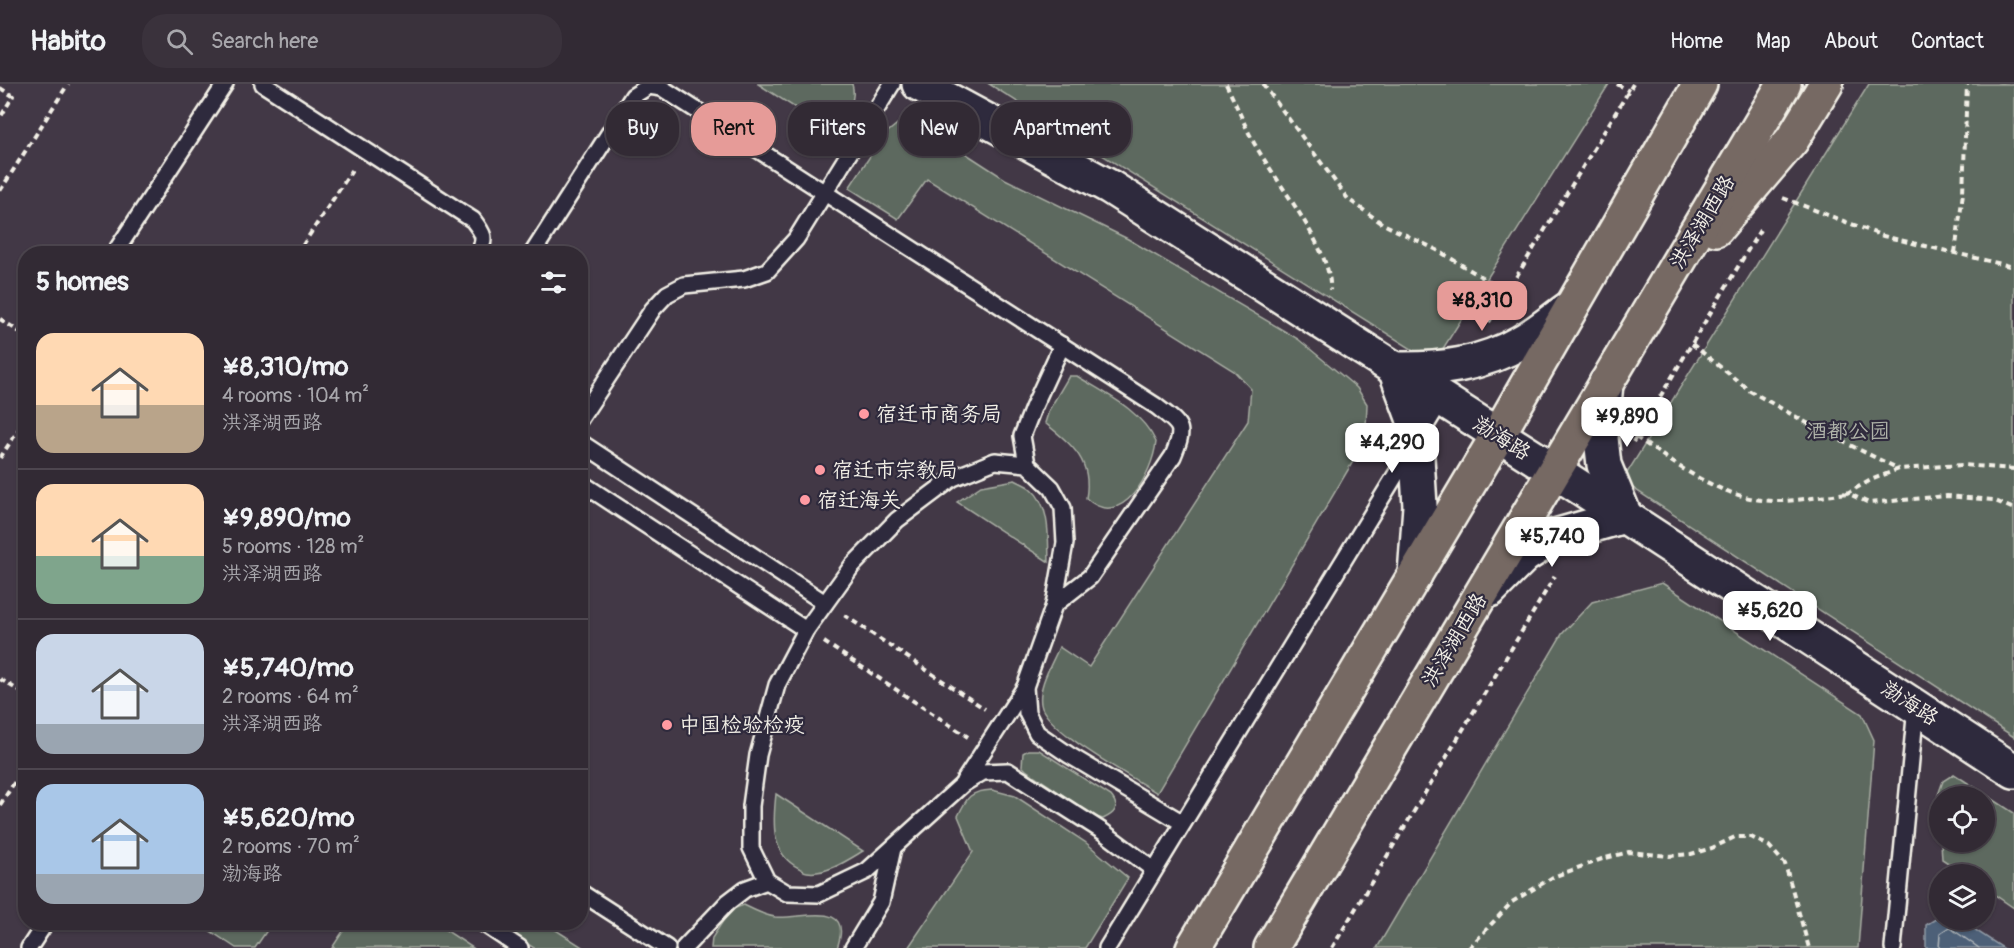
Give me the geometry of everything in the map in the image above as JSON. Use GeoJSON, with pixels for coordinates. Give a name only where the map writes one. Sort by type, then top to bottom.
{"type":"FeatureCollection","features":[{"type":"Feature","properties":{"kind":"main road","name":"洪泽湖西路"},"geometry":{"type":"LineString","coordinates":[[1271,948],[1784,84]]}},
{"type":"Feature","properties":{"kind":"main road"},"geometry":{"type":"LineString","coordinates":[[1655,301],[1792,140],[1826,84]]}},
{"type":"Feature","properties":{"kind":"main road"},"geometry":{"type":"LineString","coordinates":[[1193,948],[1498,435],[1697,89]]}},
{"type":"Feature","properties":{"kind":"street","name":"渤海路"},"geometry":{"type":"LineString","coordinates":[[919,84],[1110,187],[1625,516],[2014,771]]}},
{"type":"Feature","properties":{"kind":"street"},"geometry":{"type":"LineString","coordinates":[[1414,574],[1420,506],[1414,420],[1395,369],[1429,370],[1464,364],[1499,353],[1522,341],[1571,307]]}},
{"type":"Feature","properties":{"kind":"street"},"geometry":{"type":"LineString","coordinates":[[1473,609],[1524,556],[1555,536],[1625,516],[1604,465],[1601,438],[1606,383]]}},
{"type":"Feature","properties":{"kind":"lane"},"geometry":{"type":"LineString","coordinates":[[119,246],[225,84]]}},
{"type":"Feature","properties":{"kind":"lane"},"geometry":{"type":"LineString","coordinates":[[262,84],[473,220],[483,233],[482,246]]}},
{"type":"Feature","properties":{"kind":"lane"},"geometry":{"type":"LineString","coordinates":[[588,407],[652,309],[667,294],[684,285],[744,279],[767,271],[796,239],[892,84]]}},
{"type":"Feature","properties":{"kind":"lane"},"geometry":{"type":"LineString","coordinates":[[537,246],[633,96],[649,86],[662,88],[1156,406],[1178,423],[1181,437],[1173,456],[1090,577],[1054,605]]}},
{"type":"Feature","properties":{"kind":"lane"},"geometry":{"type":"LineString","coordinates":[[963,784],[1025,687],[1054,605],[1065,543],[1063,508],[1052,488],[1027,464],[1022,436],[1032,408],[1062,345]]}},
{"type":"Feature","properties":{"kind":"lane"},"geometry":{"type":"LineString","coordinates":[[1107,948],[1442,399]]}},
{"type":"Feature","properties":{"kind":"lane"},"geometry":{"type":"LineString","coordinates":[[588,447],[825,603]]}},
{"type":"Feature","properties":{"kind":"lane"},"geometry":{"type":"LineString","coordinates":[[1027,464],[995,461],[953,478],[897,520],[852,566],[825,603],[806,630],[777,685],[759,755],[751,807],[751,848],[768,881],[787,893],[819,894],[867,871],[963,784],[983,772],[1008,771],[1102,831],[1154,870]]}},
{"type":"Feature","properties":{"kind":"lane"},"geometry":{"type":"LineString","coordinates":[[588,487],[806,630]]}},
{"type":"Feature","properties":{"kind":"lane"},"geometry":{"type":"LineString","coordinates":[[1025,687],[1028,713],[1037,733],[1069,755],[1183,823]]}},
{"type":"Feature","properties":{"kind":"lane"},"geometry":{"type":"LineString","coordinates":[[1893,948],[1916,707]]}},
{"type":"Feature","properties":{"kind":"lane"},"geometry":{"type":"LineString","coordinates":[[853,948],[881,902],[893,848]]}},
{"type":"Feature","properties":{"kind":"lane"},"geometry":{"type":"LineString","coordinates":[[684,948],[728,902],[745,888],[768,881]]}},
{"type":"Feature","properties":{"kind":"lane"},"geometry":{"type":"LineString","coordinates":[[588,897],[667,948]]}},
{"type":"Feature","properties":{"kind":"lane"},"geometry":{"type":"LineString","coordinates":[[29,948],[41,930]]}},
{"type":"Feature","properties":{"kind":"lane"},"geometry":{"type":"LineString","coordinates":[[493,930],[520,948]]}},
{"type":"Feature","properties":{"kind":"path"},"geometry":{"type":"LineString","coordinates":[[0,191],[68,84]]}},
{"type":"Feature","properties":{"kind":"path"},"geometry":{"type":"LineString","coordinates":[[1226,84],[1254,143],[1315,239],[1331,279],[1327,326]]}},
{"type":"Feature","properties":{"kind":"path"},"geometry":{"type":"LineString","coordinates":[[1263,84],[1348,199],[1383,224],[1437,250],[1508,293]]}},
{"type":"Feature","properties":{"kind":"path"},"geometry":{"type":"LineString","coordinates":[[1617,84],[1629,91]]}},
{"type":"Feature","properties":{"kind":"path"},"geometry":{"type":"LineString","coordinates":[[1489,324],[1633,84]]}},
{"type":"Feature","properties":{"kind":"path"},"geometry":{"type":"LineString","coordinates":[[1954,253],[1963,193],[1967,84]]}},
{"type":"Feature","properties":{"kind":"path"},"geometry":{"type":"LineString","coordinates":[[0,88],[14,96],[0,118]]}},
{"type":"Feature","properties":{"kind":"path"},"geometry":{"type":"LineString","coordinates":[[302,246],[365,150]]}},
{"type":"Feature","properties":{"kind":"path"},"geometry":{"type":"LineString","coordinates":[[1779,197],[1883,236],[2014,267]]}},
{"type":"Feature","properties":{"kind":"path"},"geometry":{"type":"LineString","coordinates":[[1610,482],[1762,226]]}},
{"type":"Feature","properties":{"kind":"path"},"geometry":{"type":"LineString","coordinates":[[0,320],[18,331]]}},
{"type":"Feature","properties":{"kind":"path"},"geometry":{"type":"LineString","coordinates":[[1692,344],[1750,391],[1825,433],[1899,469]]}},
{"type":"Feature","properties":{"kind":"path"},"geometry":{"type":"LineString","coordinates":[[0,458],[18,430]]}},
{"type":"Feature","properties":{"kind":"path"},"geometry":{"type":"LineString","coordinates":[[1636,437],[1686,472],[1742,497],[1781,501],[1847,493],[1873,479],[1899,469],[1962,465],[2014,469]]}},
{"type":"Feature","properties":{"kind":"path"},"geometry":{"type":"LineString","coordinates":[[1847,493],[1869,503],[1947,496],[1993,500],[2014,509]]}},
{"type":"Feature","properties":{"kind":"path"},"geometry":{"type":"LineString","coordinates":[[1332,948],[1584,527]]}},
{"type":"Feature","properties":{"kind":"path"},"geometry":{"type":"LineString","coordinates":[[825,603],[1003,721]]}},
{"type":"Feature","properties":{"kind":"path"},"geometry":{"type":"LineString","coordinates":[[806,630],[985,749]]}},
{"type":"Feature","properties":{"kind":"path"},"geometry":{"type":"LineString","coordinates":[[0,680],[18,690]]}},
{"type":"Feature","properties":{"kind":"path"},"geometry":{"type":"LineString","coordinates":[[0,805],[18,777]]}},
{"type":"Feature","properties":{"kind":"path"},"geometry":{"type":"LineString","coordinates":[[1469,948],[1512,902],[1552,877],[1629,852],[1669,856],[1691,854],[1712,848],[1735,837],[1751,837],[1769,846],[1785,864],[1809,948]]}},
{"type":"Feature","properties":{"kind":"green space"},"geometry":{"type":"Polygon","coordinates":[[[758,84],[852,84],[852,102],[788,103],[758,84]]]}},
{"type":"Feature","properties":{"kind":"green space"},"geometry":{"type":"Polygon","coordinates":[[[989,84],[1609,84],[1434,363],[1104,156],[1131,156],[1131,102],[1018,102],[989,84]]]}},
{"type":"Feature","properties":{"kind":"green space","name":"酒都公园"},"geometry":{"type":"Polygon","coordinates":[[[1869,84],[2014,84],[2014,737],[1622,481],[1869,84]]]}},
{"type":"Feature","properties":{"kind":"green space"},"geometry":{"type":"Polygon","coordinates":[[[899,123],[899,156],[970,156],[1005,179],[1128,239],[1298,339],[1357,388],[1367,404],[1366,427],[1361,448],[1157,793],[1092,753],[1057,727],[1046,715],[1041,704],[1042,689],[1059,647],[1089,667],[1248,421],[1251,389],[1234,371],[927,179],[898,219],[849,188],[870,156],[887,156],[887,133],[899,123]]]}},
{"type":"Feature","properties":{"kind":"green space"},"geometry":{"type":"Polygon","coordinates":[[[1069,376],[1077,376],[1122,404],[1141,421],[1156,442],[1154,454],[1142,482],[1123,503],[1112,508],[1099,507],[1086,498],[1086,473],[1083,463],[1071,446],[1045,423],[1049,410],[1069,376]]]}},
{"type":"Feature","properties":{"kind":"green space"},"geometry":{"type":"Polygon","coordinates":[[[1015,480],[1031,489],[1042,504],[1047,523],[1049,562],[957,502],[981,486],[1015,480]]]}},
{"type":"Feature","properties":{"kind":"green space"},"geometry":{"type":"Polygon","coordinates":[[[1662,583],[1862,714],[1874,740],[1858,948],[1377,948],[1562,634],[1592,602],[1662,583]]]}},
{"type":"Feature","properties":{"kind":"green space"},"geometry":{"type":"Polygon","coordinates":[[[1028,750],[1039,750],[1111,796],[1116,804],[1115,810],[1103,819],[1096,817],[1026,770],[1022,766],[1023,753],[1028,750]]]}},
{"type":"Feature","properties":{"kind":"green space"},"geometry":{"type":"Polygon","coordinates":[[[1954,774],[1972,786],[1941,786],[1943,781],[1954,774]]]}},
{"type":"Feature","properties":{"kind":"green space"},"geometry":{"type":"Polygon","coordinates":[[[992,790],[1015,796],[1085,842],[1128,878],[1085,948],[908,948],[973,852],[958,816],[964,804],[974,794],[992,790]]]}},
{"type":"Feature","properties":{"kind":"green space"},"geometry":{"type":"Polygon","coordinates":[[[776,794],[863,851],[829,869],[814,872],[802,870],[790,862],[778,846],[774,826],[776,794]]]}},
{"type":"Feature","properties":{"kind":"green space"},"geometry":{"type":"Polygon","coordinates":[[[1995,801],[2014,813],[2014,908],[1995,895],[1995,864],[1950,864],[1942,859],[1942,852],[1995,852],[1995,801]]]}},
{"type":"Feature","properties":{"kind":"green space"},"geometry":{"type":"Polygon","coordinates":[[[744,905],[775,917],[822,915],[832,917],[839,922],[841,932],[837,948],[711,948],[712,938],[730,910],[744,905]]]}},
{"type":"Feature","properties":{"kind":"green space"},"geometry":{"type":"Polygon","coordinates":[[[209,930],[267,930],[255,948],[236,948],[209,930]]]}},
{"type":"Feature","properties":{"kind":"green space"},"geometry":{"type":"Polygon","coordinates":[[[344,930],[446,930],[473,948],[332,948],[344,930]]]}},
{"type":"Feature","properties":{"kind":"green space"},"geometry":{"type":"Polygon","coordinates":[[[506,930],[556,930],[584,948],[534,948],[506,930]]]}},
{"type":"Feature","properties":{"kind":"water"},"geometry":{"type":"Polygon","coordinates":[[[1929,923],[1929,930],[1975,930],[2003,948],[1926,948],[1926,925],[1929,923]]]}},
{"type":"Feature","properties":{"kind":"place","name":"宿迁市商务局"},"geometry":{"type":"Point","coordinates":[864,414]}},
{"type":"Feature","properties":{"kind":"place","name":"宿迁市宗教局"},"geometry":{"type":"Point","coordinates":[820,470]}},
{"type":"Feature","properties":{"kind":"place","name":"宿迁海关"},"geometry":{"type":"Point","coordinates":[805,500]}},
{"type":"Feature","properties":{"kind":"place","name":"中国检验检疫"},"geometry":{"type":"Point","coordinates":[667,725]}}]}
